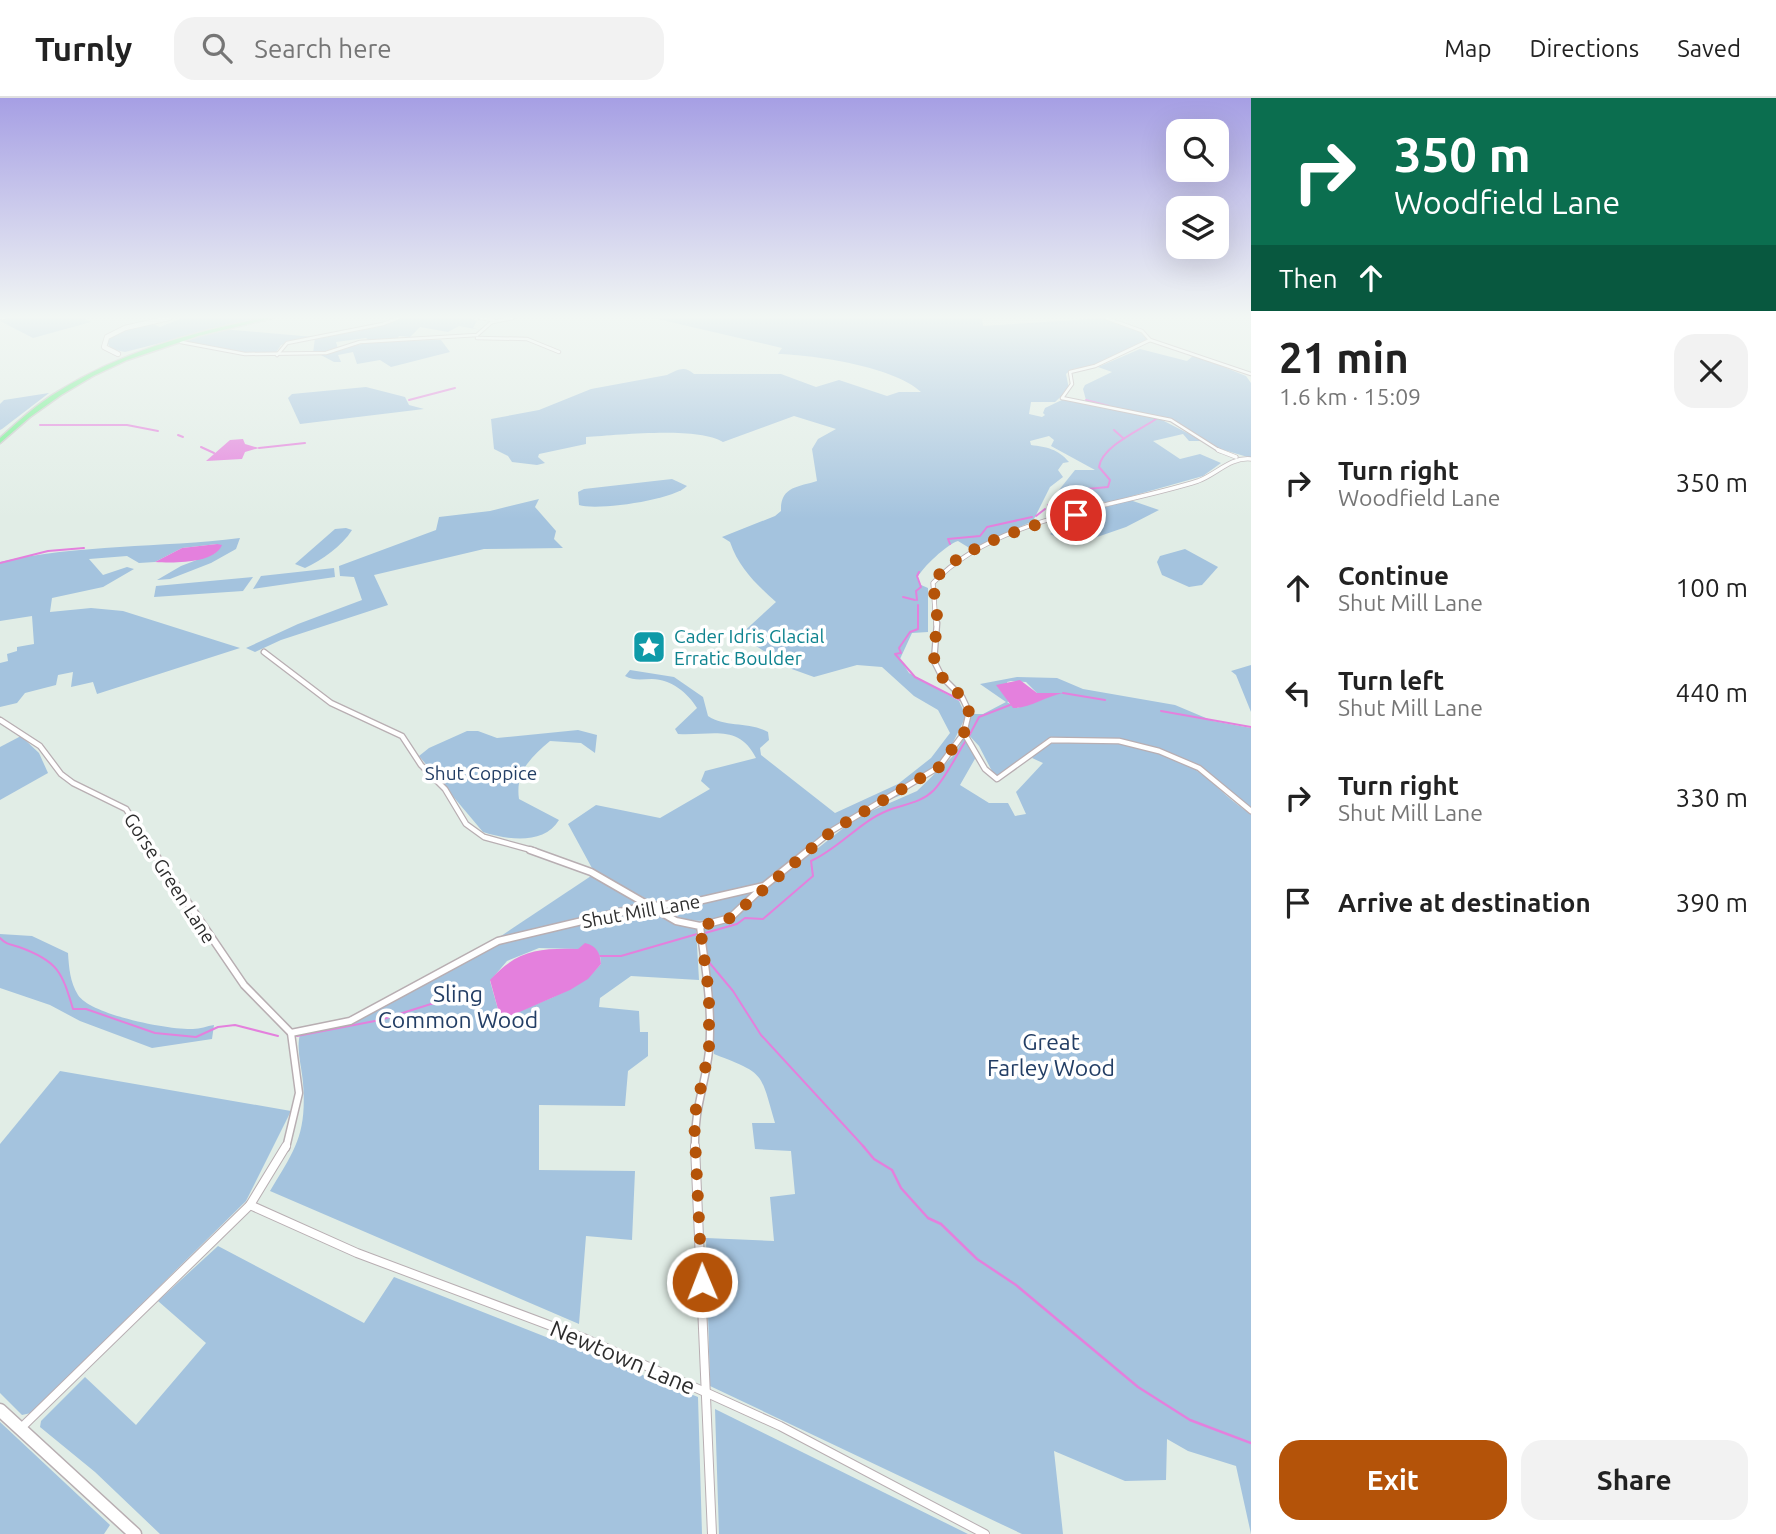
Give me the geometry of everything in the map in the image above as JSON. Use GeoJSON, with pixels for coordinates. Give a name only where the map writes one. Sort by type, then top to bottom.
{"type":"FeatureCollection","features":[{"type":"Feature","properties":{"kind":"highway"},"geometry":{"type":"LineString","coordinates":[[0,434],[41,402],[70,385]]}},
{"type":"Feature","properties":{"kind":"highway"},"geometry":{"type":"LineString","coordinates":[[0,441],[31,413],[73,385]]}},
{"type":"Feature","properties":{"kind":"street"},"geometry":{"type":"LineString","coordinates":[[1071,385],[1062,398],[1171,420],[1235,459],[1251,459]]}},
{"type":"Feature","properties":{"kind":"street"},"geometry":{"type":"LineString","coordinates":[[1223,453],[1235,459]]}},
{"type":"Feature","properties":{"kind":"street"},"geometry":{"type":"LineString","coordinates":[[1235,459],[1216,473],[1183,485],[1045,521],[981,547],[944,568],[933,583],[937,616],[932,649],[942,677],[966,704],[969,718],[966,736],[985,769],[997,779],[1051,740],[1130,743],[1199,768],[1251,811]]}},
{"type":"Feature","properties":{"kind":"street"},"geometry":{"type":"LineString","coordinates":[[264,652],[331,703],[402,736],[421,765],[445,789],[466,824],[484,837],[526,848],[591,872],[676,921],[700,926],[730,918],[764,886]]}},
{"type":"Feature","properties":{"kind":"street","name":"Gorse Green Lane"},"geometry":{"type":"LineString","coordinates":[[0,720],[40,746],[61,774],[127,808],[210,939],[244,985],[291,1033]]}},
{"type":"Feature","properties":{"kind":"street","name":"Shut Mill Lane"},"geometry":{"type":"LineString","coordinates":[[291,1033],[350,1021],[498,941],[651,905],[694,902],[764,886],[833,830],[939,767],[966,736]]}},
{"type":"Feature","properties":{"kind":"street"},"geometry":{"type":"LineString","coordinates":[[700,926],[709,994],[709,1051],[694,1118],[712,1534]]}},
{"type":"Feature","properties":{"kind":"street"},"geometry":{"type":"LineString","coordinates":[[20,1430],[250,1205],[286,1147],[299,1093],[291,1033]]}},
{"type":"Feature","properties":{"kind":"street","name":"Newtown Lane"},"geometry":{"type":"LineString","coordinates":[[250,1205],[357,1253],[586,1339],[705,1392],[780,1426],[985,1534]]}},
{"type":"Feature","properties":{"kind":"street"},"geometry":{"type":"LineString","coordinates":[[0,1410],[135,1534]]}},
{"type":"Feature","properties":{"kind":"green space"},"geometry":{"type":"Polygon","coordinates":[[[613,385],[854,385],[887,396],[899,392],[921,392],[912,385],[1068,385],[1069,389],[1055,402],[1031,402],[1029,414],[1042,417],[1045,415],[1045,408],[1064,399],[1080,400],[1160,419],[1203,441],[1189,441],[1183,434],[1153,441],[1180,459],[1200,454],[1221,463],[1203,476],[1107,503],[1087,495],[1079,503],[1052,507],[1059,490],[1075,470],[1095,470],[1051,446],[1054,440],[1049,436],[1030,441],[1031,445],[1056,451],[1069,462],[1063,463],[1058,470],[1063,477],[1050,487],[1033,521],[971,549],[958,541],[953,543],[935,557],[917,578],[921,585],[928,588],[928,632],[912,633],[900,659],[909,673],[959,701],[966,716],[945,759],[901,795],[843,820],[763,882],[695,899],[654,903],[593,870],[568,824],[596,805],[660,818],[710,789],[701,781],[705,771],[756,758],[749,747],[733,736],[713,733],[678,734],[675,729],[697,708],[693,702],[684,692],[666,681],[625,676],[630,670],[674,677],[703,697],[708,716],[722,722],[768,732],[769,740],[760,748],[761,755],[835,813],[898,784],[931,758],[950,733],[938,710],[914,696],[882,667],[857,665],[814,677],[789,668],[740,635],[776,602],[748,575],[730,542],[722,537],[775,516],[781,511],[787,492],[817,481],[812,449],[818,439],[836,429],[794,416],[723,442],[711,437],[677,433],[586,437],[586,444],[539,454],[538,457],[545,463],[537,465],[512,462],[508,456],[494,449],[491,419],[539,410],[591,389],[613,385]]]}},
{"type":"Feature","properties":{"kind":"green space"},"geometry":{"type":"Polygon","coordinates":[[[1085,385],[1251,385],[1251,458],[1217,448],[1177,422],[1086,400],[1083,389],[1085,385]]]}},
{"type":"Feature","properties":{"kind":"green space"},"geometry":{"type":"Polygon","coordinates":[[[366,387],[405,397],[409,405],[424,409],[300,424],[288,398],[292,394],[366,387]]]}},
{"type":"Feature","properties":{"kind":"green space"},"geometry":{"type":"Polygon","coordinates":[[[49,393],[0,430],[0,404],[4,400],[49,393]]]}},
{"type":"Feature","properties":{"kind":"green space"},"geometry":{"type":"Polygon","coordinates":[[[672,479],[687,486],[667,496],[635,503],[602,507],[579,505],[578,492],[584,489],[672,479]]]}},
{"type":"Feature","properties":{"kind":"green space"},"geometry":{"type":"Polygon","coordinates":[[[539,499],[535,507],[556,531],[554,539],[563,548],[484,549],[374,575],[388,605],[281,640],[255,652],[246,648],[298,624],[362,600],[354,577],[340,576],[339,566],[436,530],[439,517],[490,511],[539,499]]]}},
{"type":"Feature","properties":{"kind":"green space"},"geometry":{"type":"Polygon","coordinates":[[[1130,500],[1159,510],[1126,527],[1074,545],[1050,534],[1067,521],[1064,519],[1130,500]]]}},
{"type":"Feature","properties":{"kind":"green space"},"geometry":{"type":"Polygon","coordinates":[[[335,529],[352,530],[343,542],[325,557],[305,568],[295,564],[335,529]]]}},
{"type":"Feature","properties":{"kind":"green space"},"geometry":{"type":"Polygon","coordinates":[[[240,538],[236,549],[211,563],[170,579],[157,580],[181,566],[215,553],[217,544],[182,548],[155,562],[139,563],[127,556],[89,559],[103,575],[127,567],[134,569],[103,587],[52,598],[50,612],[91,608],[123,611],[240,648],[97,694],[93,682],[71,687],[73,672],[58,675],[56,685],[25,693],[17,703],[0,707],[0,663],[8,661],[7,654],[17,651],[17,647],[34,644],[32,616],[0,621],[0,562],[90,549],[240,538]]]}},
{"type":"Feature","properties":{"kind":"green space"},"geometry":{"type":"Polygon","coordinates":[[[1185,549],[1218,567],[1202,585],[1189,587],[1162,575],[1157,562],[1160,556],[1185,549]]]}},
{"type":"Feature","properties":{"kind":"green space"},"geometry":{"type":"Polygon","coordinates":[[[334,568],[335,577],[253,589],[261,576],[334,568]]]}},
{"type":"Feature","properties":{"kind":"green space"},"geometry":{"type":"Polygon","coordinates":[[[253,577],[243,591],[154,597],[156,586],[253,577]]]}},
{"type":"Feature","properties":{"kind":"green space"},"geometry":{"type":"Polygon","coordinates":[[[1251,665],[1251,712],[1236,675],[1231,671],[1251,665]]]}},
{"type":"Feature","properties":{"kind":"green space"},"geometry":{"type":"Polygon","coordinates":[[[1017,677],[1057,678],[1083,689],[1175,705],[1213,721],[1251,728],[1251,808],[1202,768],[1166,752],[1120,739],[1047,739],[998,776],[994,775],[979,746],[966,732],[972,714],[983,714],[1006,702],[980,684],[1017,677]],[[1007,682],[1011,701],[1007,702],[1017,708],[1059,693],[1037,693],[1026,682],[1007,682]]]}},
{"type":"Feature","properties":{"kind":"green space","name":"Shut Coppice"},"geometry":{"type":"Polygon","coordinates":[[[578,730],[597,735],[595,753],[581,743],[550,741],[531,759],[522,773],[518,789],[519,799],[559,820],[544,834],[535,837],[503,837],[483,832],[419,756],[429,748],[467,731],[478,731],[497,738],[578,730]]]}},
{"type":"Feature","properties":{"kind":"green space"},"geometry":{"type":"Polygon","coordinates":[[[21,736],[39,753],[48,773],[0,800],[0,747],[21,736]]]}},
{"type":"Feature","properties":{"kind":"green space","name":"Great Farley Wood"},"geometry":{"type":"Polygon","coordinates":[[[964,737],[976,757],[960,785],[989,803],[1008,803],[1015,816],[1026,814],[1016,792],[1043,763],[1032,758],[1050,744],[1070,741],[1124,743],[1163,754],[1200,773],[1251,814],[1251,1534],[1236,1466],[1188,1451],[1167,1439],[1166,1480],[1125,1481],[1054,1451],[1063,1534],[1022,1534],[710,1386],[706,1238],[774,1241],[770,1197],[795,1194],[791,1151],[755,1149],[752,1123],[775,1123],[763,1084],[752,1071],[714,1054],[713,1003],[701,925],[732,920],[765,890],[846,826],[869,812],[917,791],[955,754],[964,737]]]}},
{"type":"Feature","properties":{"kind":"green space"},"geometry":{"type":"Polygon","coordinates":[[[591,876],[645,904],[498,938],[591,876]]]}},
{"type":"Feature","properties":{"kind":"green space"},"geometry":{"type":"Polygon","coordinates":[[[757,889],[736,911],[721,919],[684,919],[660,908],[757,889]]]}},
{"type":"Feature","properties":{"kind":"green space","name":"Sling Common Wood"},"geometry":{"type":"Polygon","coordinates":[[[648,909],[676,924],[696,929],[699,980],[631,976],[600,998],[599,1007],[639,1011],[640,1032],[648,1032],[648,1056],[628,1071],[625,1106],[539,1105],[539,1170],[635,1171],[632,1240],[586,1236],[579,1324],[270,1191],[292,1152],[301,1129],[304,1101],[300,1034],[362,1018],[416,984],[500,944],[648,909]],[[539,948],[507,961],[490,981],[501,1020],[580,983],[601,964],[600,956],[578,949],[539,948]]]}},
{"type":"Feature","properties":{"kind":"green space"},"geometry":{"type":"Polygon","coordinates":[[[0,934],[32,936],[68,953],[70,975],[75,990],[86,1002],[98,1009],[131,1020],[167,1027],[193,1029],[214,1025],[212,1039],[152,1048],[80,1021],[50,1005],[0,988],[0,934]]]}},
{"type":"Feature","properties":{"kind":"green space"},"geometry":{"type":"Polygon","coordinates":[[[60,1071],[291,1111],[246,1201],[31,1413],[22,1415],[0,1393],[0,1144],[60,1071]]]}},
{"type":"Feature","properties":{"kind":"green space"},"geometry":{"type":"Polygon","coordinates":[[[218,1246],[364,1323],[394,1277],[698,1397],[702,1534],[160,1534],[95,1472],[40,1427],[41,1421],[85,1377],[136,1425],[206,1343],[158,1301],[218,1246]]]}},
{"type":"Feature","properties":{"kind":"green space"},"geometry":{"type":"Polygon","coordinates":[[[715,1409],[968,1534],[719,1534],[715,1409]]]}},
{"type":"Feature","properties":{"kind":"green space"},"geometry":{"type":"Polygon","coordinates":[[[0,1422],[110,1525],[104,1534],[0,1534],[0,1422]]]}},
{"type":"Feature","properties":{"kind":"shaded area"},"geometry":{"type":"Polygon","coordinates":[[[243,439],[245,444],[259,448],[245,452],[242,459],[206,461],[230,440],[243,439]]]}},
{"type":"Feature","properties":{"kind":"shaded area"},"geometry":{"type":"Polygon","coordinates":[[[222,545],[218,551],[202,559],[155,562],[182,548],[222,545]]]}},
{"type":"Feature","properties":{"kind":"shaded area"},"geometry":{"type":"Polygon","coordinates":[[[1020,680],[1037,693],[1063,693],[1013,708],[996,685],[1020,680]]]}},
{"type":"Feature","properties":{"kind":"shaded area"},"geometry":{"type":"Polygon","coordinates":[[[585,943],[597,950],[601,964],[588,979],[570,990],[501,1020],[490,980],[500,970],[530,953],[552,949],[578,949],[585,943]]]}},
{"type":"Feature","properties":{"kind":"waterway"},"geometry":{"type":"LineString","coordinates":[[409,400],[455,388]]}},
{"type":"Feature","properties":{"kind":"waterway"},"geometry":{"type":"LineString","coordinates":[[1086,400],[1109,406]]}},
{"type":"Feature","properties":{"kind":"waterway"},"geometry":{"type":"LineString","coordinates":[[1048,505],[1080,497],[1087,489],[1108,487],[1110,480],[1099,467],[1102,459],[1114,445],[1156,419]]}},
{"type":"Feature","properties":{"kind":"waterway"},"geometry":{"type":"LineString","coordinates":[[40,425],[127,425],[158,431]]}},
{"type":"Feature","properties":{"kind":"waterway"},"geometry":{"type":"LineString","coordinates":[[1114,430],[1123,438]]}},
{"type":"Feature","properties":{"kind":"waterway"},"geometry":{"type":"LineString","coordinates":[[178,435],[183,437]]}},
{"type":"Feature","properties":{"kind":"waterway"},"geometry":{"type":"LineString","coordinates":[[259,448],[305,443]]}},
{"type":"Feature","properties":{"kind":"waterway"},"geometry":{"type":"LineString","coordinates":[[201,447],[214,453]]}},
{"type":"Feature","properties":{"kind":"waterway"},"geometry":{"type":"LineString","coordinates":[[1036,516],[1045,509]]}},
{"type":"Feature","properties":{"kind":"waterway"},"geometry":{"type":"LineString","coordinates":[[950,544],[948,539],[980,536],[987,527],[1032,517]]}},
{"type":"Feature","properties":{"kind":"waterway"},"geometry":{"type":"LineString","coordinates":[[0,563],[48,551],[84,548]]}},
{"type":"Feature","properties":{"kind":"waterway"},"geometry":{"type":"LineString","coordinates":[[917,600],[916,591],[921,587],[917,576],[919,572]]}},
{"type":"Feature","properties":{"kind":"waterway"},"geometry":{"type":"LineString","coordinates":[[903,597],[915,600]]}},
{"type":"Feature","properties":{"kind":"waterway"},"geometry":{"type":"LineString","coordinates":[[918,605],[918,629],[910,632],[899,648],[901,653],[895,654],[915,677],[962,701]]}},
{"type":"Feature","properties":{"kind":"waterway"},"geometry":{"type":"LineString","coordinates":[[1063,693],[1105,700]]}},
{"type":"Feature","properties":{"kind":"waterway"},"geometry":{"type":"LineString","coordinates":[[969,736],[979,717],[1010,705]]}},
{"type":"Feature","properties":{"kind":"waterway"},"geometry":{"type":"LineString","coordinates":[[1161,711],[1251,727]]}},
{"type":"Feature","properties":{"kind":"waterway"},"geometry":{"type":"LineString","coordinates":[[705,933],[737,924],[745,918],[763,919],[813,876],[811,861],[879,815],[918,800],[934,790],[967,739]]}},
{"type":"Feature","properties":{"kind":"waterway"},"geometry":{"type":"LineString","coordinates":[[600,956],[621,956],[697,934]]}},
{"type":"Feature","properties":{"kind":"waterway"},"geometry":{"type":"LineString","coordinates":[[0,938],[42,957],[57,969],[73,1009],[86,1009],[155,1033],[196,1037],[218,1027],[235,1025],[278,1036]]}},
{"type":"Feature","properties":{"kind":"waterway"},"geometry":{"type":"LineString","coordinates":[[708,961],[733,991],[761,1035],[865,1148]]}},
{"type":"Feature","properties":{"kind":"waterway"},"geometry":{"type":"LineString","coordinates":[[297,1036],[380,1020],[431,1004],[459,1002],[482,993]]}},
{"type":"Feature","properties":{"kind":"waterway"},"geometry":{"type":"LineString","coordinates":[[863,1146],[874,1159],[892,1170],[901,1188],[928,1218],[941,1224],[977,1259],[1016,1285],[1138,1387],[1190,1420],[1251,1443]]}},
{"type":"Feature","properties":{"kind":"place","name":"Cader Idris Glacial Erratic Boulder"},"geometry":{"type":"Point","coordinates":[649,647]}},
{"type":"Feature","properties":{"kind":"route"},"geometry":{"type":"LineString","coordinates":[[702,1282],[694,1118],[709,1051],[709,994],[701,952],[700,926],[730,918],[764,886],[833,830],[939,767],[964,733],[969,712],[962,697],[942,677],[934,661],[932,649],[937,616],[933,583],[937,575],[969,553],[993,542],[1032,529],[1045,521],[1076,515]]}}]}
